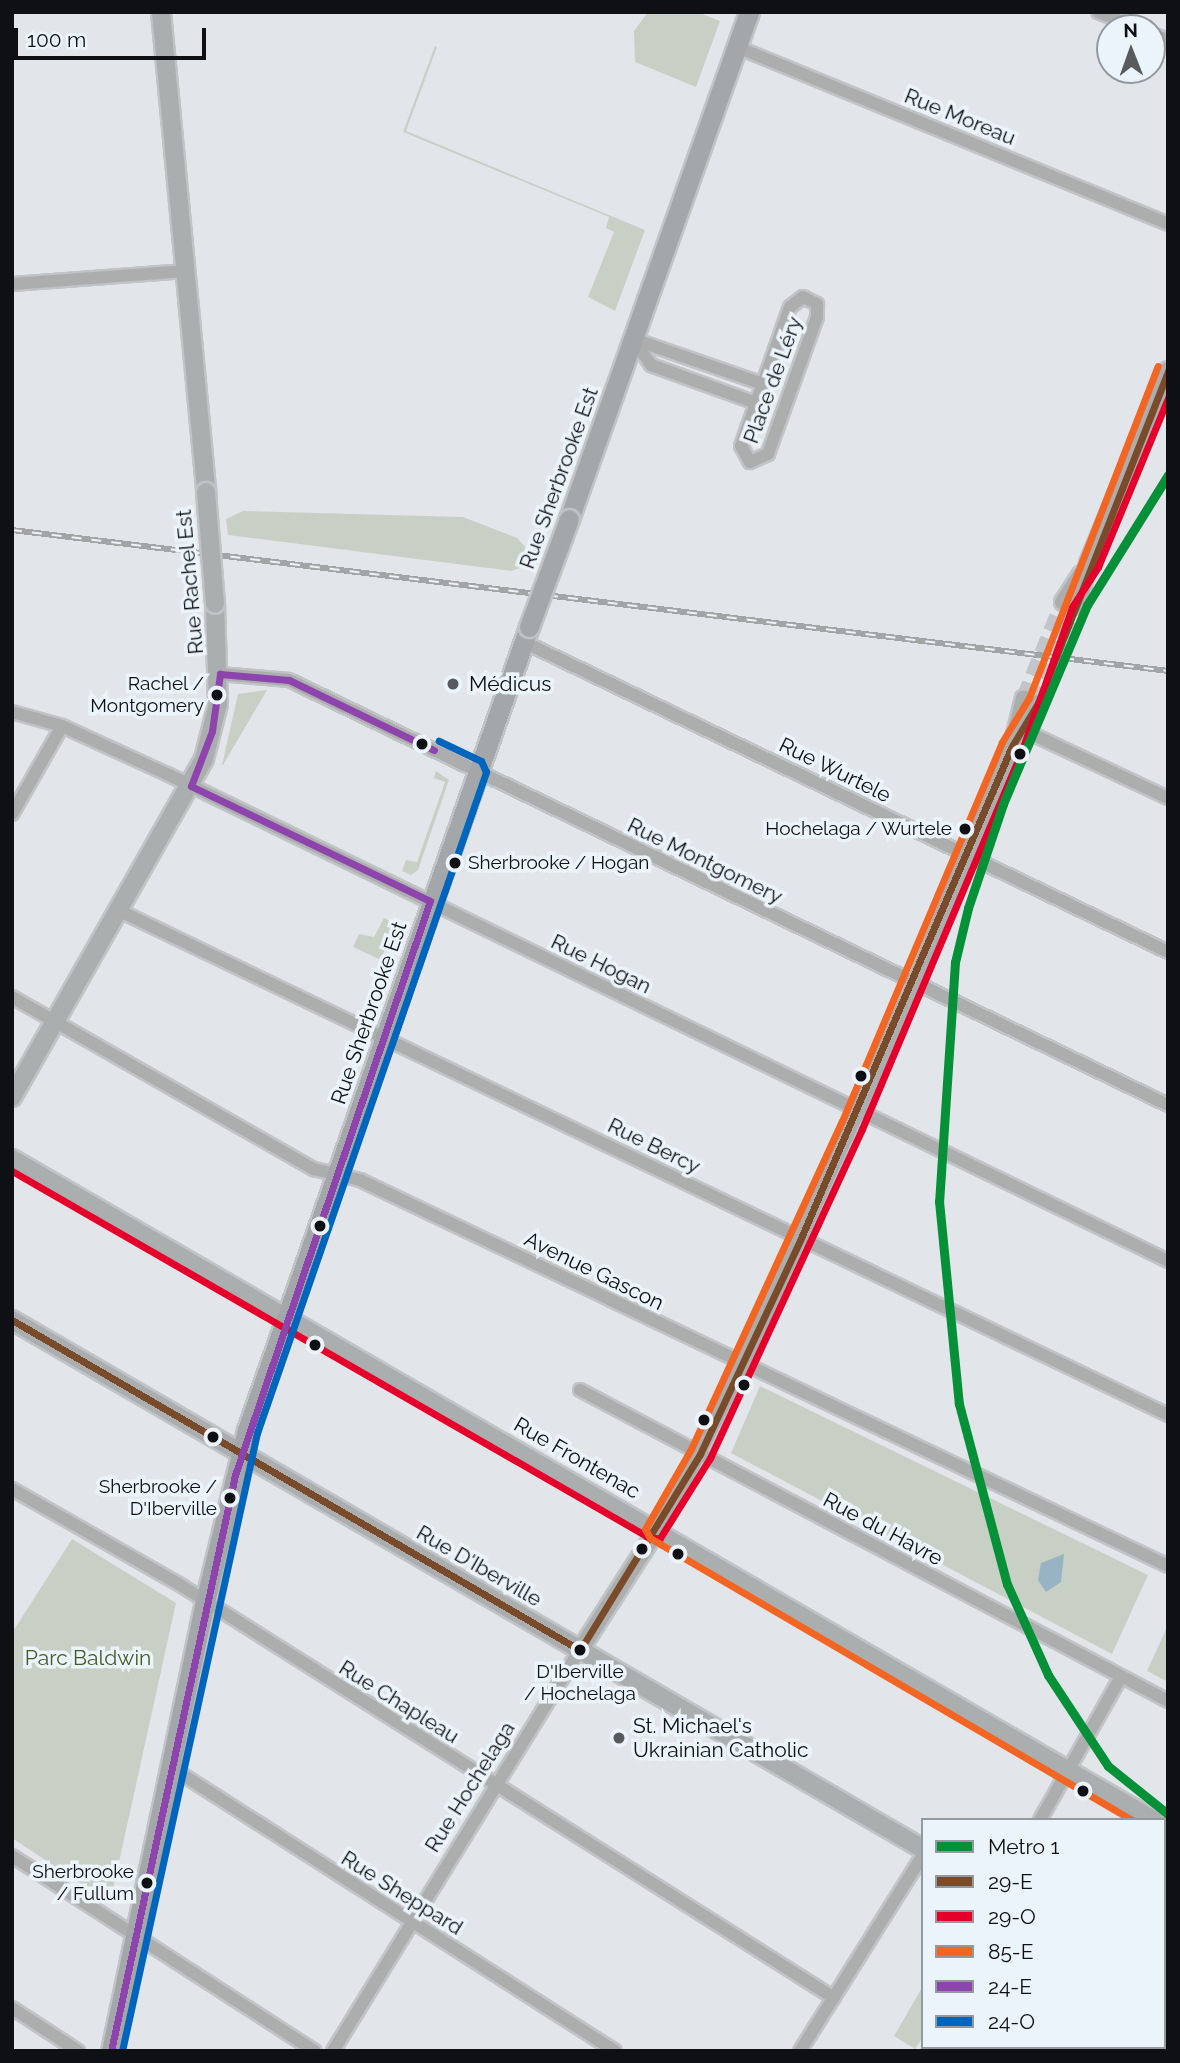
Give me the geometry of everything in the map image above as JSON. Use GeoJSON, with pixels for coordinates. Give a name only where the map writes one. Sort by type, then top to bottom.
{"type":"FeatureCollection","features":[{"type":"Feature","properties":{"kind":"main road","name":"Rue Rachel Est"},"geometry":{"type":"LineString","coordinates":[[12,1097],[122,912],[191,786],[212,732],[220,674],[206,492],[161,12]]}},
{"type":"Feature","properties":{"kind":"main road","name":"Rue Sherbrooke Est"},"geometry":{"type":"LineString","coordinates":[[111,2051],[169,1766],[241,1453],[430,901],[749,12]]}},
{"type":"Feature","properties":{"kind":"main road","name":"Rue Frontenac"},"geometry":{"type":"LineString","coordinates":[[12,1158],[1150,1818]]}},
{"type":"Feature","properties":{"kind":"main road","name":"Rue D'Iberville"},"geometry":{"type":"LineString","coordinates":[[12,1321],[921,1851]]}},
{"type":"Feature","properties":{"kind":"street","name":"Rue Moreau"},"geometry":{"type":"LineString","coordinates":[[737,47],[1168,224]]}},
{"type":"Feature","properties":{"kind":"street"},"geometry":{"type":"LineString","coordinates":[[12,284],[184,271]]}},
{"type":"Feature","properties":{"kind":"street","name":"Place de Léry"},"geometry":{"type":"LineString","coordinates":[[814,300],[817,317],[765,460],[756,464],[741,451],[763,384],[793,302],[814,300]]}},
{"type":"Feature","properties":{"kind":"street","name":"Place de Léry"},"geometry":{"type":"LineString","coordinates":[[633,339],[763,384]]}},
{"type":"Feature","properties":{"kind":"street","name":"Place de Léry"},"geometry":{"type":"LineString","coordinates":[[633,339],[651,365],[756,403]]}},
{"type":"Feature","properties":{"kind":"street"},"geometry":{"type":"LineString","coordinates":[[1071,604],[1168,370]]}},
{"type":"Feature","properties":{"kind":"street","name":"Rue Wurtele"},"geometry":{"type":"LineString","coordinates":[[526,635],[1168,952]]}},
{"type":"Feature","properties":{"kind":"street","name":"Rue Montgomery"},"geometry":{"type":"LineString","coordinates":[[220,674],[289,680],[1168,1105]]}},
{"type":"Feature","properties":{"kind":"street","name":"Rue Hochelaga"},"geometry":{"type":"LineString","coordinates":[[332,2051],[700,1454],[801,1238],[915,982],[1031,701]]}},
{"type":"Feature","properties":{"kind":"street","name":"Rue Hogan"},"geometry":{"type":"LineString","coordinates":[[12,712],[62,726],[191,786],[1168,1261]]}},
{"type":"Feature","properties":{"kind":"street"},"geometry":{"type":"LineString","coordinates":[[12,814],[62,726]]}},
{"type":"Feature","properties":{"kind":"street"},"geometry":{"type":"LineString","coordinates":[[1019,728],[1168,798]]}},
{"type":"Feature","properties":{"kind":"street","name":"Rue Bercy"},"geometry":{"type":"LineString","coordinates":[[122,912],[1168,1415]]}},
{"type":"Feature","properties":{"kind":"street","name":"Avenue Gascon"},"geometry":{"type":"LineString","coordinates":[[12,997],[313,1169],[338,1175],[1168,1566]]}},
{"type":"Feature","properties":{"kind":"street","name":"Rue du Havre"},"geometry":{"type":"LineString","coordinates":[[580,1390],[1168,1701]]}},
{"type":"Feature","properties":{"kind":"street","name":"Rue Chapleau"},"geometry":{"type":"LineString","coordinates":[[12,1489],[205,1602],[834,1998]]}},
{"type":"Feature","properties":{"kind":"street"},"geometry":{"type":"LineString","coordinates":[[1041,1818],[1122,1677]]}},
{"type":"Feature","properties":{"kind":"street","name":"Rue Sheppard"},"geometry":{"type":"LineString","coordinates":[[169,1766],[615,2051]]}},
{"type":"Feature","properties":{"kind":"street"},"geometry":{"type":"LineString","coordinates":[[800,2051],[921,1855]]}},
{"type":"Feature","properties":{"kind":"street"},"geometry":{"type":"LineString","coordinates":[[12,1857],[315,2051]]}},
{"type":"Feature","properties":{"kind":"street"},"geometry":{"type":"LineString","coordinates":[[12,2008],[78,2051]]}},
{"type":"Feature","properties":{"kind":"green space"},"geometry":{"type":"Polygon","coordinates":[[[648,12],[697,12],[720,21],[696,87],[635,62],[634,31],[648,12]]]}},
{"type":"Feature","properties":{"kind":"green space"},"geometry":{"type":"Polygon","coordinates":[[[435,46],[437,47],[406,131],[645,230],[615,311],[588,297],[614,232],[606,228],[609,217],[403,132],[435,46]]]}},
{"type":"Feature","properties":{"kind":"green space"},"geometry":{"type":"Polygon","coordinates":[[[243,511],[463,517],[517,538],[527,549],[520,568],[511,571],[228,535],[226,519],[243,511]]]}},
{"type":"Feature","properties":{"kind":"green space"},"geometry":{"type":"Polygon","coordinates":[[[267,690],[223,765],[222,765],[238,694],[267,690]]]}},
{"type":"Feature","properties":{"kind":"green space"},"geometry":{"type":"Polygon","coordinates":[[[436,771],[449,780],[418,870],[411,875],[402,871],[406,860],[417,862],[445,782],[434,778],[436,771]]]}},
{"type":"Feature","properties":{"kind":"green space"},"geometry":{"type":"Polygon","coordinates":[[[384,918],[394,923],[381,960],[353,947],[359,934],[374,937],[384,918]]]}},
{"type":"Feature","properties":{"kind":"green space"},"geometry":{"type":"Polygon","coordinates":[[[760,1386],[1148,1575],[1112,1654],[731,1453],[760,1386]]]}},
{"type":"Feature","properties":{"kind":"green space","name":"Parc Baldwin"},"geometry":{"type":"Polygon","coordinates":[[[72,1539],[176,1603],[110,1903],[12,1838],[12,1633],[72,1539]]]}},
{"type":"Feature","properties":{"kind":"green space"},"geometry":{"type":"Polygon","coordinates":[[[1168,1625],[1168,1682],[1147,1671],[1168,1625]]]}},
{"type":"Feature","properties":{"kind":"green space"},"geometry":{"type":"Polygon","coordinates":[[[921,1989],[921,2040],[915,2049],[894,2036],[921,1989]]]}},
{"type":"Feature","properties":{"kind":"green space"},"geometry":{"type":"Polygon","coordinates":[[[921,2048],[994,2049],[919,2051],[921,2048]]]}},
{"type":"Feature","properties":{"kind":"water"},"geometry":{"type":"Polygon","coordinates":[[[1064,1554],[1061,1582],[1046,1592],[1038,1580],[1041,1563],[1064,1554]]]}},
{"type":"Feature","properties":{"kind":"tunnel"},"geometry":{"type":"LineString","coordinates":[[1024,698],[1063,602]]}},
{"type":"Feature","properties":{"kind":"tunnel"},"geometry":{"type":"LineString","coordinates":[[1038,703],[1078,606]]}},
{"type":"Feature","properties":{"kind":"railway"},"geometry":{"type":"LineString","coordinates":[[12,530],[1168,671]]}},
{"type":"Feature","properties":{"kind":"metro line","name":"1"},"geometry":{"type":"LineString","coordinates":[[1168,475],[1087,605],[1003,804],[968,908],[955,962],[939,1201],[959,1404],[1007,1584],[1048,1675],[1108,1766],[1168,1814]]}},
{"type":"Feature","properties":{"kind":"transit line","name":"85-E"},"geometry":{"type":"LineString","coordinates":[[1129,1818],[650,1538],[645,1529],[691,1449],[842,1121],[1002,742],[1029,698],[1158,366]]}},
{"type":"Feature","properties":{"kind":"transit line","name":"29-E"},"geometry":{"type":"LineString","coordinates":[[12,1320],[580,1650],[700,1454],[801,1238],[1012,746],[1038,703],[1168,371]]}},
{"type":"Feature","properties":{"kind":"transit line","name":"29-O"},"geometry":{"type":"LineString","coordinates":[[12,1171],[650,1538],[660,1538],[710,1458],[862,1129],[1022,750],[1072,607],[1098,567],[1168,398]]}},
{"type":"Feature","properties":{"kind":"transit line","name":"24-E"},"geometry":{"type":"LineString","coordinates":[[111,2051],[235,1475],[430,901],[191,786],[212,731],[220,674],[289,680],[434,750]]}},
{"type":"Feature","properties":{"kind":"transit line","name":"24-O"},"geometry":{"type":"LineString","coordinates":[[122,2051],[257,1433],[486,772],[481,761],[439,741]]}},
{"type":"Feature","properties":{"kind":"place","name":"Médicus"},"geometry":{"type":"Point","coordinates":[453,684]}},
{"type":"Feature","properties":{"kind":"place","name":"Rachel / Montgomery"},"geometry":{"type":"Point","coordinates":[217,695]}},
{"type":"Feature","properties":{"kind":"place","name":"Hochelaga / Wurtele"},"geometry":{"type":"Point","coordinates":[965,829]}},
{"type":"Feature","properties":{"kind":"place","name":"Sherbrooke / Hogan"},"geometry":{"type":"Point","coordinates":[455,863]}},
{"type":"Feature","properties":{"kind":"place","name":"Sherbrooke / D'Iberville"},"geometry":{"type":"Point","coordinates":[230,1498]}},
{"type":"Feature","properties":{"kind":"place","name":"D'Iberville / Hochelaga"},"geometry":{"type":"Point","coordinates":[580,1650]}},
{"type":"Feature","properties":{"kind":"place","name":"St. Michael's Ukrainian Catholic"},"geometry":{"type":"Point","coordinates":[619,1738]}},
{"type":"Feature","properties":{"kind":"place","name":"Sherbrooke / Fullum"},"geometry":{"type":"Point","coordinates":[147,1883]}}]}
